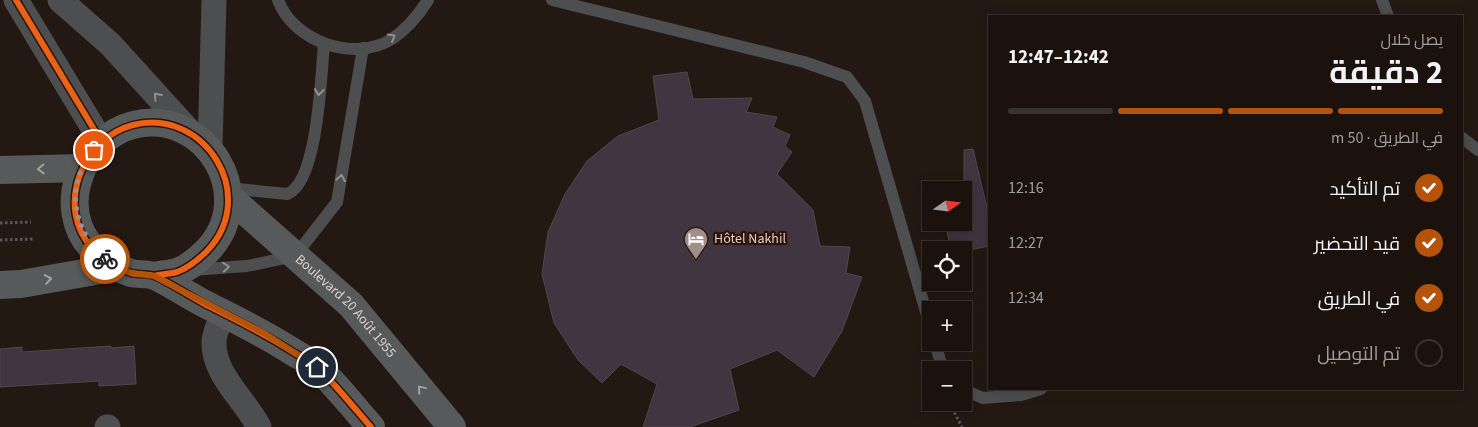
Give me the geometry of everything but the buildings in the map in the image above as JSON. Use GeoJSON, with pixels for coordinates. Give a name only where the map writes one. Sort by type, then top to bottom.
{"type":"FeatureCollection","features":[{"type":"Feature","properties":{"kind":"street"},"geometry":{"type":"LineString","coordinates":[[16,0],[101,141]]}},
{"type":"Feature","properties":{"kind":"street"},"geometry":{"type":"LineString","coordinates":[[60,0],[110,44],[200,141],[223,172],[228,193],[224,222],[214,243],[198,260],[166,274],[131,273],[109,263],[92,247],[80,227],[75,204],[77,180],[86,158],[101,141],[122,128],[144,122],[168,124],[200,141]]}},
{"type":"Feature","properties":{"kind":"street"},"geometry":{"type":"LineString","coordinates":[[200,141],[214,0]]}},
{"type":"Feature","properties":{"kind":"street"},"geometry":{"type":"LineString","coordinates":[[0,170],[82,168]]}},
{"type":"Feature","properties":{"kind":"street","name":"Boulevard 20 Août 1955"},"geometry":{"type":"LineString","coordinates":[[228,193],[294,256],[350,305],[452,427]]}},
{"type":"Feature","properties":{"kind":"street"},"geometry":{"type":"LineString","coordinates":[[0,285],[21,284],[118,267]]}},
{"type":"Feature","properties":{"kind":"street"},"geometry":{"type":"LineString","coordinates":[[166,274],[223,313],[264,333],[317,367],[359,421]]}},
{"type":"Feature","properties":{"kind":"street"},"geometry":{"type":"LineString","coordinates":[[223,313],[213,341],[216,358],[226,382],[250,409],[259,427]]}},
{"type":"Feature","properties":{"kind":"lane"},"geometry":{"type":"LineString","coordinates":[[278,0],[280,8],[299,30],[324,44],[343,48],[363,48],[390,40],[413,23],[428,0]]}},
{"type":"Feature","properties":{"kind":"lane"},"geometry":{"type":"LineString","coordinates":[[552,0],[804,62],[847,77],[865,101],[923,301]]}},
{"type":"Feature","properties":{"kind":"lane"},"geometry":{"type":"LineString","coordinates":[[1382,0],[1388,15]]}},
{"type":"Feature","properties":{"kind":"lane"},"geometry":{"type":"LineString","coordinates":[[228,193],[287,194],[294,192],[300,185],[312,152],[324,44]]}},
{"type":"Feature","properties":{"kind":"lane"},"geometry":{"type":"LineString","coordinates":[[166,274],[246,266],[294,256],[337,202],[363,48]]}},
{"type":"Feature","properties":{"kind":"lane"},"geometry":{"type":"LineString","coordinates":[[1463,139],[1478,150]]}},
{"type":"Feature","properties":{"kind":"lane"},"geometry":{"type":"LineString","coordinates":[[972,393],[983,398],[1021,395],[1038,390]]}},
{"type":"Feature","properties":{"kind":"path"},"geometry":{"type":"LineString","coordinates":[[0,222],[31,222]]}},
{"type":"Feature","properties":{"kind":"path"},"geometry":{"type":"LineString","coordinates":[[0,240],[33,240]]}},
{"type":"Feature","properties":{"kind":"path"},"geometry":{"type":"LineString","coordinates":[[954,411],[962,427]]}},
{"type":"Feature","properties":{"kind":"cycle path"},"geometry":{"type":"LineString","coordinates":[[16,0],[101,141]]}},
{"type":"Feature","properties":{"kind":"cycle path"},"geometry":{"type":"LineString","coordinates":[[154,276],[157,275],[174,273],[181,270],[204,254],[222,229],[228,206],[226,182],[217,161],[202,142],[182,129],[159,123],[133,125],[115,132],[100,144],[88,159],[79,177],[75,195],[76,214],[81,232],[93,249],[115,266],[131,273],[157,277],[260,332],[312,363],[332,382],[371,427]]}},
{"type":"Feature","properties":{"kind":"way so far"},"geometry":{"type":"LineString","coordinates":[[94,150],[86,158],[77,180],[75,204],[80,227],[92,247],[105,259]]}},
{"type":"Feature","properties":{"kind":"place","name":"Hôtel Nakhil"},"geometry":{"type":"Point","coordinates":[696,260]}},
{"type":"Feature","properties":{"kind":"route"},"geometry":{"type":"LineString","coordinates":[[105,259],[109,263],[131,273],[154,276],[264,333],[317,367]]}}]}
